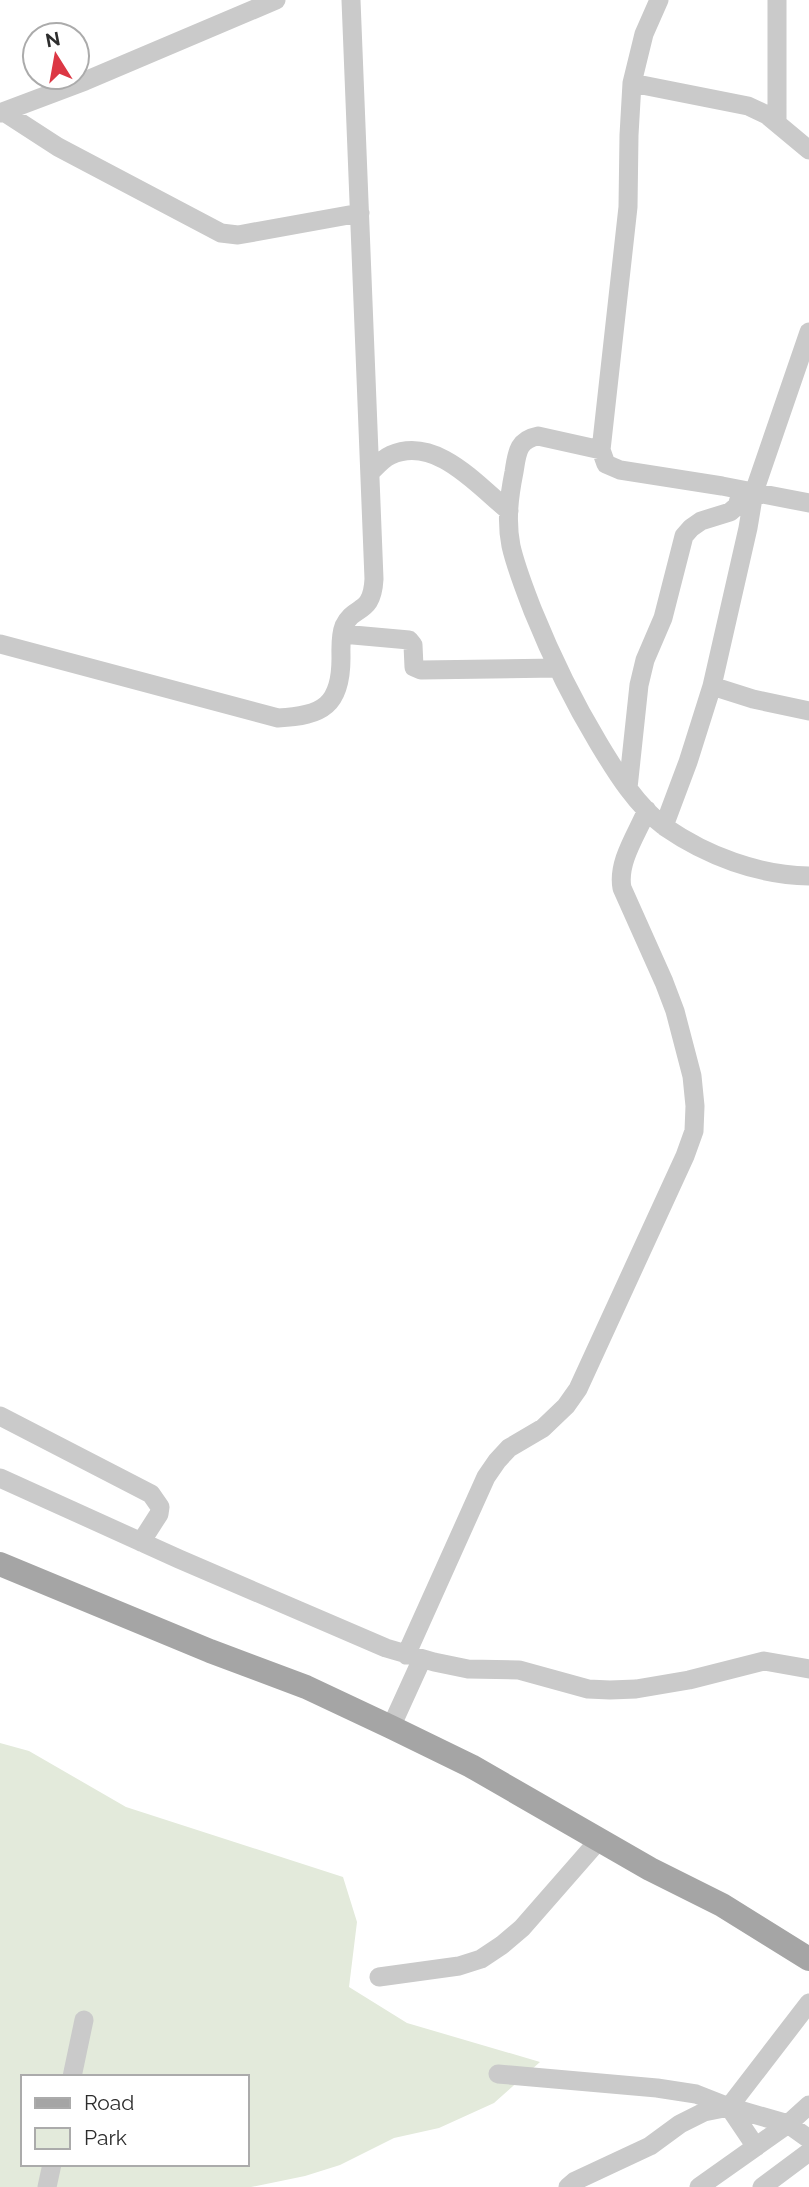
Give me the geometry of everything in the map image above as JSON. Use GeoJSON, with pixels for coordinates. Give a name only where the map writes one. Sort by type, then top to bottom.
{"type":"FeatureCollection","features":[{"type":"Feature","properties":{"kind":"main road"},"geometry":{"type":"LineString","coordinates":[[0,1564],[210,1651],[306,1687],[471,1766],[650,1869],[722,1905],[809,1959]]}},
{"type":"Feature","properties":{"kind":"street"},"geometry":{"type":"LineString","coordinates":[[2,113],[276,0]]}},
{"type":"Feature","properties":{"kind":"street"},"geometry":{"type":"LineString","coordinates":[[0,643],[278,718],[298,717],[320,711],[334,697],[341,676],[342,634],[346,622],[362,610],[373,593],[351,0]]}},
{"type":"Feature","properties":{"kind":"street"},"geometry":{"type":"LineString","coordinates":[[659,0],[644,34],[632,83],[628,207],[601,450],[606,464],[621,470],[809,503]]}},
{"type":"Feature","properties":{"kind":"street"},"geometry":{"type":"LineString","coordinates":[[777,0],[777,123]]}},
{"type":"Feature","properties":{"kind":"street"},"geometry":{"type":"LineString","coordinates":[[632,83],[748,106],[767,115],[809,150]]}},
{"type":"Feature","properties":{"kind":"street"},"geometry":{"type":"LineString","coordinates":[[2,113],[84,162],[221,233],[238,235],[360,213]]}},
{"type":"Feature","properties":{"kind":"street"},"geometry":{"type":"LineString","coordinates":[[664,826],[692,750],[727,627],[748,491],[809,332]]}},
{"type":"Feature","properties":{"kind":"street"},"geometry":{"type":"LineString","coordinates":[[601,450],[538,436],[528,438],[517,454],[509,511],[511,545],[518,573],[556,668],[584,719],[628,788],[664,826],[723,859],[761,871],[809,876]]}},
{"type":"Feature","properties":{"kind":"street"},"geometry":{"type":"LineString","coordinates":[[370,473],[389,456],[402,452],[438,456],[509,511]]}},
{"type":"Feature","properties":{"kind":"street"},"geometry":{"type":"LineString","coordinates":[[628,788],[639,685],[645,660],[663,618],[684,537],[701,521],[730,512],[748,491]]}},
{"type":"Feature","properties":{"kind":"street"},"geometry":{"type":"LineString","coordinates":[[342,634],[409,640],[413,645],[414,667],[421,670],[556,668]]}},
{"type":"Feature","properties":{"kind":"street"},"geometry":{"type":"LineString","coordinates":[[712,686],[753,699],[809,710]]}},
{"type":"Feature","properties":{"kind":"street"},"geometry":{"type":"LineString","coordinates":[[391,1727],[414,1657],[486,1477],[509,1448],[543,1428],[566,1406],[578,1389],[694,1131],[692,1076],[678,1024],[664,982],[620,878],[647,810]]}},
{"type":"Feature","properties":{"kind":"street"},"geometry":{"type":"LineString","coordinates":[[0,1416],[151,1494],[160,1507],[159,1514],[141,1542]]}},
{"type":"Feature","properties":{"kind":"street"},"geometry":{"type":"LineString","coordinates":[[0,1478],[374,1643],[414,1657],[468,1669],[519,1670],[588,1689],[610,1690],[636,1689],[689,1680],[764,1661],[809,1669]]}},
{"type":"Feature","properties":{"kind":"street"},"geometry":{"type":"LineString","coordinates":[[379,1977],[419,1973],[481,1959],[522,1928],[599,1840]]}},
{"type":"Feature","properties":{"kind":"street"},"geometry":{"type":"LineString","coordinates":[[574,2185],[650,2146],[680,2124],[704,2112],[729,2107],[809,2003]]}},
{"type":"Feature","properties":{"kind":"street"},"geometry":{"type":"LineString","coordinates":[[72,2075],[84,2021]]}},
{"type":"Feature","properties":{"kind":"street"},"geometry":{"type":"LineString","coordinates":[[498,2074],[696,2094],[729,2107],[788,2124],[809,2138]]}},
{"type":"Feature","properties":{"kind":"street"},"geometry":{"type":"LineString","coordinates":[[699,2187],[788,2124],[809,2105]]}},
{"type":"Feature","properties":{"kind":"street"},"geometry":{"type":"LineString","coordinates":[[729,2107],[755,2147]]}},
{"type":"Feature","properties":{"kind":"street"},"geometry":{"type":"LineString","coordinates":[[762,2187],[809,2152]]}},
{"type":"Feature","properties":{"kind":"street"},"geometry":{"type":"LineString","coordinates":[[47,2187],[52,2166]]}},
{"type":"Feature","properties":{"kind":"green space"},"geometry":{"type":"Polygon","coordinates":[[[0,1743],[29,1751],[126,1807],[343,1877],[357,1922],[349,1987],[407,2023],[540,2062],[494,2103],[439,2128],[394,2138],[340,2165],[305,2176],[251,2187],[0,2187],[0,1743]]]}}]}
